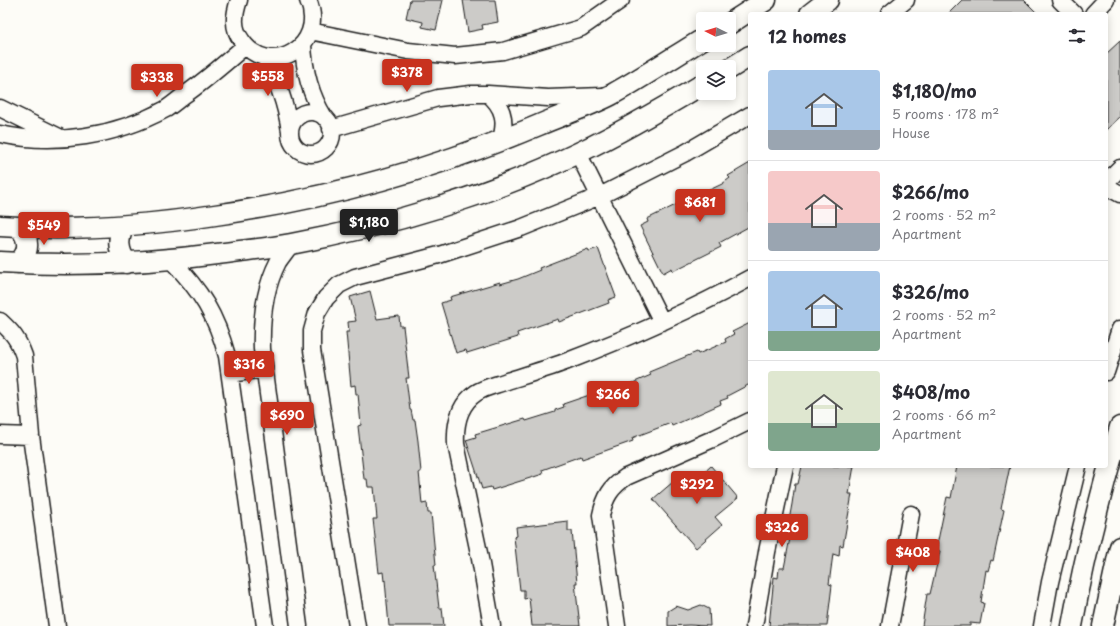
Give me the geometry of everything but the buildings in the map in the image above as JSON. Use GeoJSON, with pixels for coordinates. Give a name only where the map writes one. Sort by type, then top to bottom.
{"type":"FeatureCollection","features":[{"type":"Feature","properties":{"kind":"street"},"geometry":{"type":"LineString","coordinates":[[264,57],[279,85],[288,116],[293,144],[303,153],[309,154],[322,151],[330,142],[328,123],[316,104],[310,90],[304,60],[307,38],[312,21],[312,11],[308,0]]}},
{"type":"Feature","properties":{"kind":"street"},"geometry":{"type":"LineString","coordinates":[[307,38],[455,56],[504,51],[581,28],[621,0]]}},
{"type":"Feature","properties":{"kind":"street"},"geometry":{"type":"LineString","coordinates":[[736,19],[766,0]]}},
{"type":"Feature","properties":{"kind":"street"},"geometry":{"type":"LineString","coordinates":[[813,12],[828,0]]}},
{"type":"Feature","properties":{"kind":"street"},"geometry":{"type":"LineString","coordinates":[[891,12],[906,0]]}},
{"type":"Feature","properties":{"kind":"street"},"geometry":{"type":"LineString","coordinates":[[1060,0],[1072,12]]}},
{"type":"Feature","properties":{"kind":"street"},"geometry":{"type":"LineString","coordinates":[[1095,12],[1106,0]]}},
{"type":"Feature","properties":{"kind":"street"},"geometry":{"type":"LineString","coordinates":[[235,4],[234,25],[238,36],[245,46],[254,53],[264,57],[275,58],[285,56],[295,51],[307,38]]}},
{"type":"Feature","properties":{"kind":"street"},"geometry":{"type":"LineString","coordinates":[[10,226],[124,226],[250,210],[313,198],[376,182],[437,164],[500,142],[609,95],[696,43]]}},
{"type":"Feature","properties":{"kind":"street"},"geometry":{"type":"LineString","coordinates":[[0,134],[17,138],[62,139],[99,135],[134,124],[167,108],[197,86],[245,46]]}},
{"type":"Feature","properties":{"kind":"street"},"geometry":{"type":"LineString","coordinates":[[736,65],[748,57]]}},
{"type":"Feature","properties":{"kind":"street"},"geometry":{"type":"LineString","coordinates":[[9,262],[77,264],[171,260],[290,244],[364,228],[437,207],[508,182],[578,153],[638,123],[696,88]]}},
{"type":"Feature","properties":{"kind":"street"},"geometry":{"type":"LineString","coordinates":[[328,123],[454,95],[488,94],[548,98],[579,98],[609,95]]}},
{"type":"Feature","properties":{"kind":"street"},"geometry":{"type":"LineString","coordinates":[[488,94],[498,104],[504,119],[504,127],[500,142]]}},
{"type":"Feature","properties":{"kind":"street"},"geometry":{"type":"LineString","coordinates":[[0,108],[62,139]]}},
{"type":"Feature","properties":{"kind":"street"},"geometry":{"type":"LineString","coordinates":[[290,131],[292,124],[297,118],[310,112],[318,114],[328,123]]}},
{"type":"Feature","properties":{"kind":"street"},"geometry":{"type":"LineString","coordinates":[[357,626],[312,350],[312,331],[317,314],[326,298],[339,285],[356,277],[439,255],[513,231],[600,196],[684,154],[748,116]]}},
{"type":"Feature","properties":{"kind":"street"},"geometry":{"type":"LineString","coordinates":[[578,153],[662,322]]}},
{"type":"Feature","properties":{"kind":"street"},"geometry":{"type":"LineString","coordinates":[[1108,180],[1120,168]]}},
{"type":"Feature","properties":{"kind":"street"},"geometry":{"type":"LineString","coordinates":[[1108,190],[1113,190],[1120,194]]}},
{"type":"Feature","properties":{"kind":"street"},"geometry":{"type":"LineString","coordinates":[[9,262],[23,258],[27,252],[28,245],[27,238],[10,226]]}},
{"type":"Feature","properties":{"kind":"street"},"geometry":{"type":"LineString","coordinates":[[124,226],[120,234],[119,244],[121,254],[126,263]]}},
{"type":"Feature","properties":{"kind":"street"},"geometry":{"type":"LineString","coordinates":[[290,244],[278,262],[270,282],[264,304],[261,327],[264,369],[299,626]]}},
{"type":"Feature","properties":{"kind":"street"},"geometry":{"type":"LineString","coordinates":[[171,260],[188,277],[212,314],[221,335],[227,356],[265,626]]}},
{"type":"Feature","properties":{"kind":"street"},"geometry":{"type":"LineString","coordinates":[[492,626],[479,553],[456,444],[455,430],[458,416],[465,403],[476,393],[489,387],[548,368],[598,349],[662,322],[721,294],[748,279]]}},
{"type":"Feature","properties":{"kind":"street"},"geometry":{"type":"LineString","coordinates":[[0,321],[13,332],[24,356],[31,436],[57,626]]}},
{"type":"Feature","properties":{"kind":"street"},"geometry":{"type":"LineString","coordinates":[[1108,366],[1120,329]]}},
{"type":"Feature","properties":{"kind":"street"},"geometry":{"type":"LineString","coordinates":[[230,374],[264,369]]}},
{"type":"Feature","properties":{"kind":"street"},"geometry":{"type":"LineString","coordinates":[[616,626],[601,515],[609,492],[616,483],[626,477],[748,422]]}},
{"type":"Feature","properties":{"kind":"street"},"geometry":{"type":"LineString","coordinates":[[1108,467],[1120,426]]}},
{"type":"Feature","properties":{"kind":"street"},"geometry":{"type":"LineString","coordinates":[[0,435],[31,436]]}},
{"type":"Feature","properties":{"kind":"street"},"geometry":{"type":"LineString","coordinates":[[754,626],[767,552],[785,468]]}},
{"type":"Feature","properties":{"kind":"street"},"geometry":{"type":"LineString","coordinates":[[1042,626],[1050,582],[1078,468]]}},
{"type":"Feature","properties":{"kind":"street"},"geometry":{"type":"LineString","coordinates":[[1072,626],[1083,565],[1108,468]]}},
{"type":"Feature","properties":{"kind":"street"},"geometry":{"type":"LineString","coordinates":[[890,626],[911,514]]}},
{"type":"Feature","properties":{"kind":"street"},"geometry":{"type":"LineString","coordinates":[[1103,626],[1117,571],[1120,547]]}}]}
